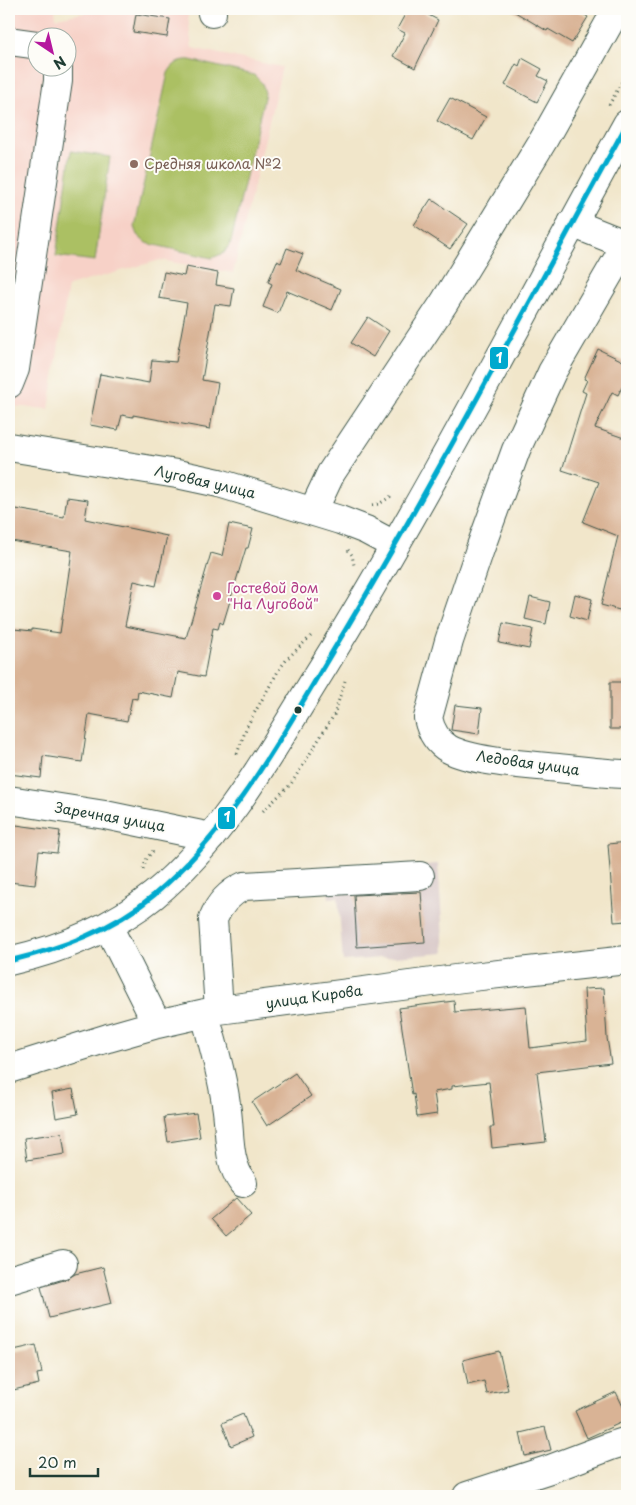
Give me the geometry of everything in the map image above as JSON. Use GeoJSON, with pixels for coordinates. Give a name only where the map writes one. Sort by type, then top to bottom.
{"type":"FeatureCollection","features":[{"type":"Feature","properties":{"kind":"street"},"geometry":{"type":"LineString","coordinates":[[314,511],[330,472],[444,303],[544,139],[617,9]]}},
{"type":"Feature","properties":{"kind":"street"},"geometry":{"type":"LineString","coordinates":[[9,41],[28,44]]}},
{"type":"Feature","properties":{"kind":"street"},"geometry":{"type":"LineString","coordinates":[[11,374],[57,78]]}},
{"type":"Feature","properties":{"kind":"street"},"geometry":{"type":"LineString","coordinates":[[9,961],[59,948],[84,938],[135,910],[173,878],[194,856],[241,797],[266,760],[333,650],[394,545],[627,124]]}},
{"type":"Feature","properties":{"kind":"street"},"geometry":{"type":"LineString","coordinates":[[572,223],[627,244]]}},
{"type":"Feature","properties":{"kind":"street","name":"Ледовая улица"},"geometry":{"type":"LineString","coordinates":[[627,244],[552,372],[516,450],[449,641],[428,718],[430,728],[435,736],[449,749],[460,754],[523,764],[627,774]]}},
{"type":"Feature","properties":{"kind":"street","name":"Луговая улица"},"geometry":{"type":"LineString","coordinates":[[9,447],[177,474],[218,483],[314,511],[366,530],[394,545]]}},
{"type":"Feature","properties":{"kind":"street","name":"Заречная улица"},"geometry":{"type":"LineString","coordinates":[[9,800],[105,814],[211,836]]}},
{"type":"Feature","properties":{"kind":"street"},"geometry":{"type":"LineString","coordinates":[[242,1183],[236,1173],[233,1162],[226,1099],[212,1011],[213,919],[218,908],[236,889],[244,886],[420,876]]}},
{"type":"Feature","properties":{"kind":"street"},"geometry":{"type":"LineString","coordinates":[[108,926],[157,1024]]}},
{"type":"Feature","properties":{"kind":"street","name":"улица Кирова"},"geometry":{"type":"LineString","coordinates":[[9,1069],[157,1024],[212,1011],[453,979],[627,960]]}},
{"type":"Feature","properties":{"kind":"street"},"geometry":{"type":"LineString","coordinates":[[9,1280],[63,1264]]}},
{"type":"Feature","properties":{"kind":"street"},"geometry":{"type":"LineString","coordinates":[[467,1496],[627,1441]]}},
{"type":"Feature","properties":{"kind":"path"},"geometry":{"type":"LineString","coordinates":[[348,549],[352,555],[354,569]]}},
{"type":"Feature","properties":{"kind":"path"},"geometry":{"type":"LineString","coordinates":[[235,762],[247,726],[280,668],[314,633]]}},
{"type":"Feature","properties":{"kind":"path"},"geometry":{"type":"LineString","coordinates":[[140,873],[147,858],[173,829]]}},
{"type":"Feature","properties":{"kind":"shaded area","name":"Средняя школа №2"},"geometry":{"type":"Polygon","coordinates":[[[9,9],[55,9],[56,18],[106,9],[187,9],[192,48],[282,67],[233,273],[160,260],[68,286],[49,409],[9,406],[9,9]]]}},
{"type":"Feature","properties":{"kind":"shaded area"},"geometry":{"type":"Polygon","coordinates":[[[438,864],[444,953],[343,961],[338,897],[329,898],[327,872],[438,864]]]}},
{"type":"Feature","properties":{"kind":"green space"},"geometry":{"type":"Polygon","coordinates":[[[183,60],[254,75],[262,83],[265,93],[231,242],[224,253],[212,258],[146,243],[137,235],[134,227],[168,73],[177,63],[183,60]]]}},
{"type":"Feature","properties":{"kind":"green space"},"geometry":{"type":"Polygon","coordinates":[[[71,151],[110,157],[95,261],[56,256],[71,151]]]}},
{"type":"Feature","properties":{"kind":"building"},"geometry":{"type":"Polygon","coordinates":[[[408,9],[417,9],[438,20],[415,68],[393,56],[405,33],[397,29],[408,9]]]}},
{"type":"Feature","properties":{"kind":"building"},"geometry":{"type":"Polygon","coordinates":[[[510,9],[575,9],[588,17],[572,43],[510,9]]]}},
{"type":"Feature","properties":{"kind":"building"},"geometry":{"type":"Polygon","coordinates":[[[136,14],[170,19],[167,37],[133,32],[136,14]]]}},
{"type":"Feature","properties":{"kind":"building"},"geometry":{"type":"Polygon","coordinates":[[[522,58],[542,69],[538,76],[548,81],[537,102],[505,85],[516,64],[519,66],[522,58]]]}},
{"type":"Feature","properties":{"kind":"building"},"geometry":{"type":"Polygon","coordinates":[[[450,98],[486,117],[473,140],[437,121],[450,98]]]}},
{"type":"Feature","properties":{"kind":"building"},"geometry":{"type":"Polygon","coordinates":[[[431,199],[468,224],[450,249],[414,225],[431,199]]]}},
{"type":"Feature","properties":{"kind":"building"},"geometry":{"type":"Polygon","coordinates":[[[287,248],[303,254],[296,270],[341,289],[332,310],[287,291],[278,313],[263,307],[272,284],[268,282],[277,261],[281,263],[287,248]]]}},
{"type":"Feature","properties":{"kind":"building"},"geometry":{"type":"Polygon","coordinates":[[[186,267],[218,273],[216,285],[234,288],[231,306],[215,304],[202,380],[218,383],[210,429],[133,415],[133,417],[122,415],[118,430],[90,425],[100,374],[149,383],[152,360],[176,362],[187,303],[159,298],[164,272],[184,276],[186,267]]]}},
{"type":"Feature","properties":{"kind":"building"},"geometry":{"type":"Polygon","coordinates":[[[368,317],[389,331],[373,357],[351,343],[368,317]]]}},
{"type":"Feature","properties":{"kind":"building"},"geometry":{"type":"Polygon","coordinates":[[[598,349],[627,363],[627,390],[622,387],[618,395],[612,392],[595,428],[627,439],[627,612],[601,605],[618,536],[583,522],[599,482],[562,470],[586,393],[582,391],[587,380],[584,379],[598,349]]]}},
{"type":"Feature","properties":{"kind":"building"},"geometry":{"type":"Polygon","coordinates":[[[67,497],[88,500],[85,519],[167,536],[156,586],[134,581],[125,626],[186,638],[211,553],[222,556],[229,524],[253,529],[223,624],[220,622],[218,629],[213,628],[204,677],[178,672],[173,698],[138,691],[137,699],[132,698],[127,721],[89,714],[82,762],[43,756],[41,778],[9,774],[9,667],[14,629],[32,631],[32,629],[60,633],[72,551],[11,541],[16,509],[64,517],[67,497]]]}},
{"type":"Feature","properties":{"kind":"building"},"geometry":{"type":"Polygon","coordinates":[[[575,594],[592,599],[587,621],[570,616],[575,594]]]}},
{"type":"Feature","properties":{"kind":"building"},"geometry":{"type":"Polygon","coordinates":[[[530,597],[550,602],[546,624],[525,619],[530,597]]]}},
{"type":"Feature","properties":{"kind":"building"},"geometry":{"type":"Polygon","coordinates":[[[503,623],[533,629],[529,649],[499,643],[503,623]]]}},
{"type":"Feature","properties":{"kind":"building"},"geometry":{"type":"Polygon","coordinates":[[[610,682],[627,682],[627,729],[610,729],[610,682]]]}},
{"type":"Feature","properties":{"kind":"building"},"geometry":{"type":"Polygon","coordinates":[[[455,705],[482,708],[479,734],[451,730],[455,705]]]}},
{"type":"Feature","properties":{"kind":"building"},"geometry":{"type":"Polygon","coordinates":[[[9,824],[60,831],[57,853],[39,851],[35,885],[9,882],[9,824]]]}},
{"type":"Feature","properties":{"kind":"building"},"geometry":{"type":"Polygon","coordinates":[[[627,842],[627,921],[614,922],[608,844],[627,842]]]}},
{"type":"Feature","properties":{"kind":"building"},"geometry":{"type":"Polygon","coordinates":[[[421,892],[425,942],[357,947],[354,895],[421,892]]]}},
{"type":"Feature","properties":{"kind":"building"},"geometry":{"type":"Polygon","coordinates":[[[604,988],[607,1038],[611,1063],[537,1072],[546,1142],[492,1148],[490,1127],[494,1127],[489,1082],[452,1086],[452,1089],[434,1092],[437,1114],[417,1117],[399,1008],[454,1001],[455,1012],[526,1006],[530,1048],[587,1041],[584,989],[604,988]]]}},
{"type":"Feature","properties":{"kind":"building"},"geometry":{"type":"Polygon","coordinates":[[[295,1073],[311,1096],[267,1126],[252,1102],[295,1073]]]}},
{"type":"Feature","properties":{"kind":"building"},"geometry":{"type":"Polygon","coordinates":[[[73,1089],[78,1114],[56,1118],[52,1093],[73,1089]]]}},
{"type":"Feature","properties":{"kind":"building"},"geometry":{"type":"Polygon","coordinates":[[[196,1113],[200,1137],[168,1142],[164,1117],[196,1113]]]}},
{"type":"Feature","properties":{"kind":"building"},"geometry":{"type":"Polygon","coordinates":[[[62,1133],[65,1154],[27,1160],[24,1138],[62,1133]]]}},
{"type":"Feature","properties":{"kind":"building"},"geometry":{"type":"Polygon","coordinates":[[[236,1198],[251,1215],[226,1236],[211,1219],[236,1198]]]}},
{"type":"Feature","properties":{"kind":"building"},"geometry":{"type":"Polygon","coordinates":[[[103,1267],[112,1303],[49,1318],[41,1287],[67,1279],[75,1274],[103,1267]]]}},
{"type":"Feature","properties":{"kind":"building"},"geometry":{"type":"Polygon","coordinates":[[[36,1345],[42,1373],[37,1374],[39,1384],[9,1391],[9,1351],[36,1345]]]}},
{"type":"Feature","properties":{"kind":"building"},"geometry":{"type":"Polygon","coordinates":[[[499,1351],[508,1390],[487,1394],[484,1381],[468,1385],[463,1360],[499,1351]]]}},
{"type":"Feature","properties":{"kind":"building"},"geometry":{"type":"Polygon","coordinates":[[[616,1392],[627,1415],[627,1420],[587,1438],[575,1411],[616,1392]]]}},
{"type":"Feature","properties":{"kind":"building"},"geometry":{"type":"Polygon","coordinates":[[[243,1414],[252,1437],[231,1446],[222,1423],[243,1414]]]}},
{"type":"Feature","properties":{"kind":"building"},"geometry":{"type":"Polygon","coordinates":[[[545,1427],[551,1450],[525,1456],[520,1433],[545,1427]]]}},
{"type":"Feature","properties":{"kind":"transit line","name":"1"},"geometry":{"type":"LineString","coordinates":[[9,961],[67,944],[104,928],[138,907],[183,869],[233,809],[277,744],[375,580],[627,124]]}},
{"type":"Feature","properties":{"kind":"place","name":"Средняя школа №2"},"geometry":{"type":"Point","coordinates":[134,164]}},
{"type":"Feature","properties":{"kind":"place","name":"Гостевой дом \"На Луговой\""},"geometry":{"type":"Point","coordinates":[217,596]}}]}
